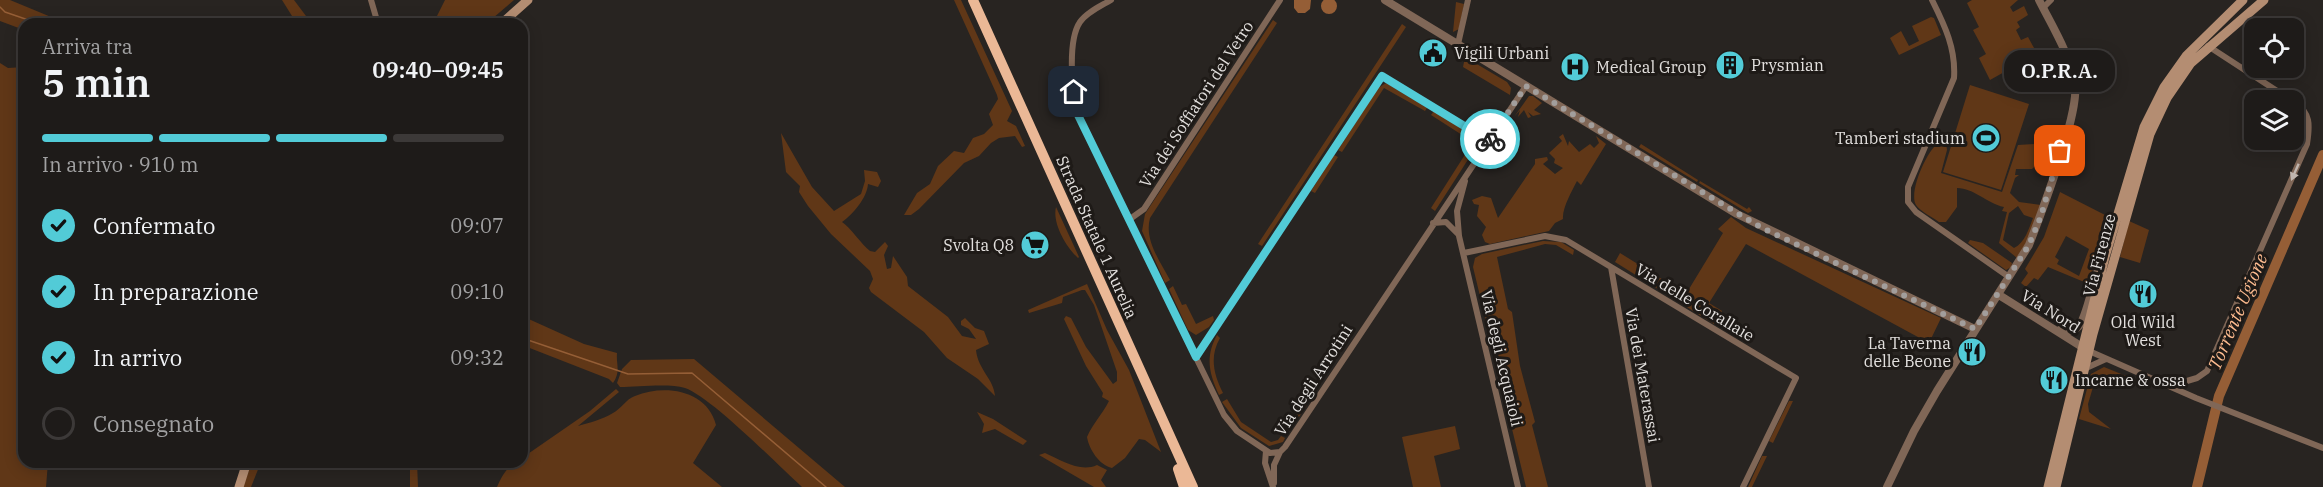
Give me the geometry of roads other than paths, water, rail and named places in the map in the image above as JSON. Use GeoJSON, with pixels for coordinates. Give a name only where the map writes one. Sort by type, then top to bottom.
{"type":"FeatureCollection","features":[{"type":"Feature","properties":{"kind":"highway","name":"Strada Statale 1 Aurelia"},"geometry":{"type":"LineString","coordinates":[[967,0],[1185,487]]}},
{"type":"Feature","properties":{"kind":"highway","name":"Strada Statale 1 Aurelia"},"geometry":{"type":"LineString","coordinates":[[973,0],[1193,487]]}},
{"type":"Feature","properties":{"kind":"main road"},"geometry":{"type":"LineString","coordinates":[[508,18],[528,0]]}},
{"type":"Feature","properties":{"kind":"main road","name":"Via Firenze"},"geometry":{"type":"LineString","coordinates":[[2056,487],[2084,370],[2085,349],[2104,257],[2132,158],[2150,113],[2186,56],[2243,0]]}},
{"type":"Feature","properties":{"kind":"main road","name":"Via Firenze"},"geometry":{"type":"LineString","coordinates":[[2048,487],[2085,349],[2150,134],[2173,88],[2191,63],[2264,0]]}},
{"type":"Feature","properties":{"kind":"main road"},"geometry":{"type":"LineString","coordinates":[[239,487],[245,468]]}},
{"type":"Feature","properties":{"kind":"street"},"geometry":{"type":"LineString","coordinates":[[371,0],[376,18]]}},
{"type":"Feature","properties":{"kind":"street","name":"Via degli Arrotini"},"geometry":{"type":"LineString","coordinates":[[1111,0],[1084,17],[1076,31],[1073,54],[1074,92],[1078,115],[1226,419],[1237,431],[1266,451],[1280,452],[1526,86]]}},
{"type":"Feature","properties":{"kind":"street","name":"Via dei Soffiatori del Vetro"},"geometry":{"type":"LineString","coordinates":[[1130,219],[1144,209],[1280,0]]}},
{"type":"Feature","properties":{"kind":"street"},"geometry":{"type":"LineString","coordinates":[[1385,0],[1762,228],[1975,329]]}},
{"type":"Feature","properties":{"kind":"street"},"geometry":{"type":"LineString","coordinates":[[1458,45],[1468,0]]}},
{"type":"Feature","properties":{"kind":"street"},"geometry":{"type":"LineString","coordinates":[[1932,0],[1952,45],[1955,60],[1954,78],[1908,186],[1908,202],[1916,212],[2009,277]]}},
{"type":"Feature","properties":{"kind":"street"},"geometry":{"type":"LineString","coordinates":[[1887,487],[1921,418],[2029,245],[2041,216],[2074,103],[2075,86],[2070,66],[2039,0]]}},
{"type":"Feature","properties":{"kind":"street"},"geometry":{"type":"LineString","coordinates":[[2043,8],[2051,0]]}},
{"type":"Feature","properties":{"kind":"street","name":"Via Firenze"},"geometry":{"type":"LineString","coordinates":[[2208,46],[2222,22]]}},
{"type":"Feature","properties":{"kind":"street"},"geometry":{"type":"LineString","coordinates":[[2208,46],[2275,90]]}},
{"type":"Feature","properties":{"kind":"street"},"geometry":{"type":"LineString","coordinates":[[1196,357],[1382,76],[1489,141]]}},
{"type":"Feature","properties":{"kind":"street"},"geometry":{"type":"LineString","coordinates":[[2170,386],[2197,378],[2207,371],[2307,144],[2310,121],[2304,112]]}},
{"type":"Feature","properties":{"kind":"street","name":"Via degli Acquaioli"},"geometry":{"type":"LineString","coordinates":[[1459,236],[1457,211],[1467,173]]}},
{"type":"Feature","properties":{"kind":"street","name":"Via degli Acquaioli"},"geometry":{"type":"LineString","coordinates":[[1433,223],[1446,222],[1455,228],[1459,236],[1518,487]]}},
{"type":"Feature","properties":{"kind":"street","name":"Via delle Corallaie"},"geometry":{"type":"LineString","coordinates":[[1464,253],[1552,236],[1574,244],[1796,378],[1743,487]]}},
{"type":"Feature","properties":{"kind":"street","name":"Via Firenze"},"geometry":{"type":"LineString","coordinates":[[2056,329],[2069,331],[2081,324],[2095,275],[2104,257]]}},
{"type":"Feature","properties":{"kind":"street","name":"Via dei Materassai"},"geometry":{"type":"LineString","coordinates":[[1611,267],[1649,487]]}},
{"type":"Feature","properties":{"kind":"street","name":"Via Nord"},"geometry":{"type":"LineString","coordinates":[[1999,295],[2085,349]]}},
{"type":"Feature","properties":{"kind":"street"},"geometry":{"type":"LineString","coordinates":[[2085,349],[2196,398],[2323,448]]}},
{"type":"Feature","properties":{"kind":"street"},"geometry":{"type":"LineString","coordinates":[[2084,370],[2106,359]]}},
{"type":"Feature","properties":{"kind":"street"},"geometry":{"type":"LineString","coordinates":[[1266,451],[1265,463],[1274,487]]}},
{"type":"Feature","properties":{"kind":"street"},"geometry":{"type":"LineString","coordinates":[[1274,487],[1273,472],[1280,452]]}},
{"type":"Feature","properties":{"kind":"waterway"},"geometry":{"type":"LineString","coordinates":[[0,7],[5,12],[22,18]]}},
{"type":"Feature","properties":{"kind":"waterway","name":"Torrente Ugione"},"geometry":{"type":"LineString","coordinates":[[2197,487],[2219,396],[2323,155]]}},
{"type":"Feature","properties":{"kind":"waterway"},"geometry":{"type":"LineString","coordinates":[[528,340],[628,374],[692,373],[826,487]]}},
{"type":"Feature","properties":{"kind":"place","name":"Vigili Urbani"},"geometry":{"type":"Point","coordinates":[1433,53]}},
{"type":"Feature","properties":{"kind":"place","name":"Prysmian"},"geometry":{"type":"Point","coordinates":[1730,65]}},
{"type":"Feature","properties":{"kind":"place","name":"Medical Group"},"geometry":{"type":"Point","coordinates":[1575,67]}},
{"type":"Feature","properties":{"kind":"place","name":"Tamberi stadium"},"geometry":{"type":"Point","coordinates":[1986,138]}},
{"type":"Feature","properties":{"kind":"place","name":"O.P.R.A."},"geometry":{"type":"Point","coordinates":[2060,151]}},
{"type":"Feature","properties":{"kind":"place","name":"Svolta Q8"},"geometry":{"type":"Point","coordinates":[1035,245]}},
{"type":"Feature","properties":{"kind":"place","name":"Old Wild West"},"geometry":{"type":"Point","coordinates":[2143,294]}},
{"type":"Feature","properties":{"kind":"place","name":"La Taverna delle Beone"},"geometry":{"type":"Point","coordinates":[1972,352]}},
{"type":"Feature","properties":{"kind":"place","name":"Incarne & ossa"},"geometry":{"type":"Point","coordinates":[2054,380]}}]}
